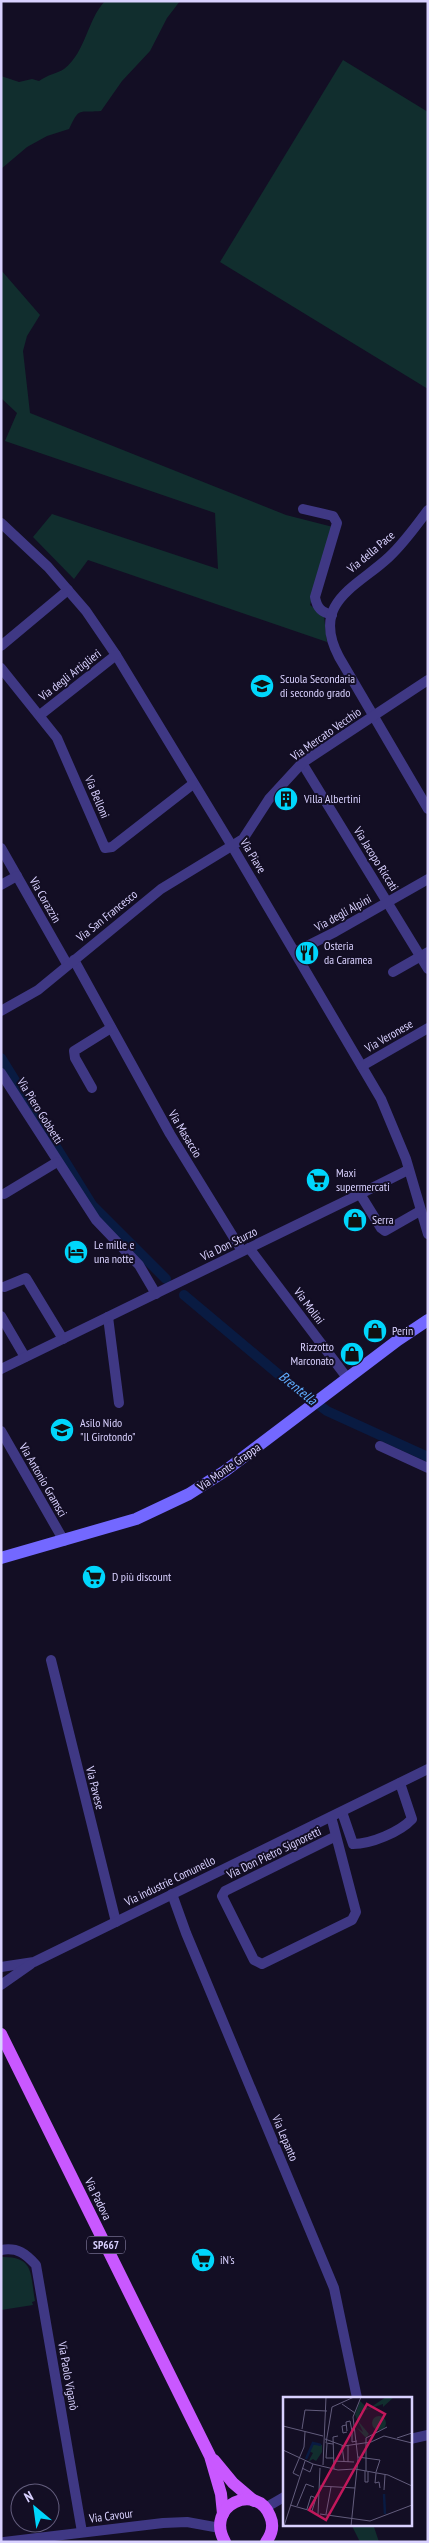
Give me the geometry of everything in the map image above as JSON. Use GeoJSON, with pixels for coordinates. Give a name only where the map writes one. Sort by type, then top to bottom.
{"type":"FeatureCollection","features":[{"type":"Feature","properties":{"kind":"main road","name":"Via Monte Grappa"},"geometry":{"type":"LineString","coordinates":[[1,1558],[64,1541],[136,1518],[189,1494],[225,1471],[398,1340],[428,1320]]}},
{"type":"Feature","properties":{"kind":"main road","name":"Via Padova"},"geometry":{"type":"LineString","coordinates":[[1,2034],[210,2456],[221,2494],[223,2514],[220,2528]]}},
{"type":"Feature","properties":{"kind":"main road","name":"Via Padova"},"geometry":{"type":"LineString","coordinates":[[210,2456],[234,2483],[259,2504]]}},
{"type":"Feature","properties":{"kind":"main road"},"geometry":{"type":"LineString","coordinates":[[223,2514],[233,2503],[247,2500],[259,2504],[271,2518],[270,2538]]}},
{"type":"Feature","properties":{"kind":"main road"},"geometry":{"type":"LineString","coordinates":[[220,2528],[225,2542]]}},
{"type":"Feature","properties":{"kind":"street"},"geometry":{"type":"LineString","coordinates":[[303,509],[333,516],[337,523],[315,598],[317,606],[323,612],[332,615]]}},
{"type":"Feature","properties":{"kind":"street","name":"Via della Pace"},"geometry":{"type":"LineString","coordinates":[[428,510],[407,538],[388,557],[351,585],[338,599],[332,615],[332,640],[335,650],[372,718],[428,809]]}},
{"type":"Feature","properties":{"kind":"street","name":"Via Piave"},"geometry":{"type":"LineString","coordinates":[[1,523],[48,567],[86,612],[116,655],[232,846],[362,1066],[395,1129],[428,1234]]}},
{"type":"Feature","properties":{"kind":"street"},"geometry":{"type":"LineString","coordinates":[[1,646],[68,590]]}},
{"type":"Feature","properties":{"kind":"street","name":"Via degli Artiglieri"},"geometry":{"type":"LineString","coordinates":[[40,715],[116,655]]}},
{"type":"Feature","properties":{"kind":"street","name":"Via Belloni"},"geometry":{"type":"LineString","coordinates":[[1,668],[57,738],[104,846],[112,847],[194,784]]}},
{"type":"Feature","properties":{"kind":"street","name":"Via Mercato Vecchio"},"geometry":{"type":"LineString","coordinates":[[232,846],[243,839],[269,799],[302,763],[428,680]]}},
{"type":"Feature","properties":{"kind":"street","name":"Via Jacopo Riccati"},"geometry":{"type":"LineString","coordinates":[[302,763],[388,902],[424,954],[428,969]]}},
{"type":"Feature","properties":{"kind":"street","name":"Via San Francesco"},"geometry":{"type":"LineString","coordinates":[[1,1011],[38,990],[161,889],[232,846]]}},
{"type":"Feature","properties":{"kind":"street","name":"Via Corazzin"},"geometry":{"type":"LineString","coordinates":[[1,848],[16,876],[70,962]]}},
{"type":"Feature","properties":{"kind":"street"},"geometry":{"type":"LineString","coordinates":[[1,885],[16,876]]}},
{"type":"Feature","properties":{"kind":"street","name":"Via degli Alpini"},"geometry":{"type":"LineString","coordinates":[[295,952],[335,932],[428,879]]}},
{"type":"Feature","properties":{"kind":"street"},"geometry":{"type":"LineString","coordinates":[[394,972],[424,954]]}},
{"type":"Feature","properties":{"kind":"street","name":"Via Masaccio"},"geometry":{"type":"LineString","coordinates":[[70,962],[112,1028],[170,1134],[246,1250]]}},
{"type":"Feature","properties":{"kind":"street"},"geometry":{"type":"LineString","coordinates":[[92,1088],[75,1058],[74,1051],[112,1028]]}},
{"type":"Feature","properties":{"kind":"street","name":"Via Veronese"},"geometry":{"type":"LineString","coordinates":[[362,1066],[428,1028]]}},
{"type":"Feature","properties":{"kind":"street","name":"Via Piero Gobbetti"},"geometry":{"type":"LineString","coordinates":[[1,1074],[56,1162],[96,1220],[139,1265],[156,1294]]}},
{"type":"Feature","properties":{"kind":"street","name":"Via Piero Gobbetti"},"geometry":{"type":"LineString","coordinates":[[4,1194],[56,1162]]}},
{"type":"Feature","properties":{"kind":"street","name":"Via Don Sturzo"},"geometry":{"type":"LineString","coordinates":[[1,1370],[408,1170]]}},
{"type":"Feature","properties":{"kind":"street"},"geometry":{"type":"LineString","coordinates":[[360,1194],[381,1228],[385,1230],[420,1211]]}},
{"type":"Feature","properties":{"kind":"street","name":"Via Molini"},"geometry":{"type":"LineString","coordinates":[[246,1250],[348,1379]]}},
{"type":"Feature","properties":{"kind":"street"},"geometry":{"type":"LineString","coordinates":[[4,1287],[26,1278],[64,1339]]}},
{"type":"Feature","properties":{"kind":"street"},"geometry":{"type":"LineString","coordinates":[[1,1316],[26,1357]]}},
{"type":"Feature","properties":{"kind":"street"},"geometry":{"type":"LineString","coordinates":[[108,1317],[118,1403]]}},
{"type":"Feature","properties":{"kind":"street","name":"Via Antonio Gramsci"},"geometry":{"type":"LineString","coordinates":[[1,1431],[64,1541]]}},
{"type":"Feature","properties":{"kind":"street"},"geometry":{"type":"LineString","coordinates":[[380,1446],[428,1468]]}},
{"type":"Feature","properties":{"kind":"street","name":"Via Pavese"},"geometry":{"type":"LineString","coordinates":[[51,1660],[116,1922]]}},
{"type":"Feature","properties":{"kind":"street","name":"Via industrie Comunello"},"geometry":{"type":"LineString","coordinates":[[3,1968],[34,1962],[428,1769]]}},
{"type":"Feature","properties":{"kind":"street"},"geometry":{"type":"LineString","coordinates":[[342,1812],[353,1844],[361,1844],[406,1826],[412,1819],[400,1783]]}},
{"type":"Feature","properties":{"kind":"street","name":"Via Don Pietro Signoretti"},"geometry":{"type":"LineString","coordinates":[[331,1817],[336,1836],[356,1912],[352,1920],[262,1964],[254,1960],[222,1896],[225,1891],[336,1836]]}},
{"type":"Feature","properties":{"kind":"street","name":"Via Lepanto"},"geometry":{"type":"LineString","coordinates":[[172,1894],[186,1932],[334,2288],[357,2397]]}},
{"type":"Feature","properties":{"kind":"street"},"geometry":{"type":"LineString","coordinates":[[1,1985],[34,1962]]}},
{"type":"Feature","properties":{"kind":"street","name":"Via Paolo Viganò"},"geometry":{"type":"LineString","coordinates":[[1,2250],[10,2248],[24,2252],[36,2265],[82,2532]]}},
{"type":"Feature","properties":{"kind":"street"},"geometry":{"type":"LineString","coordinates":[[412,2439],[428,2435]]}},
{"type":"Feature","properties":{"kind":"street"},"geometry":{"type":"LineString","coordinates":[[259,2504],[283,2497]]}},
{"type":"Feature","properties":{"kind":"street","name":"Via Cavour"},"geometry":{"type":"LineString","coordinates":[[4,2542],[69,2538],[82,2532],[188,2522],[220,2528]]}},
{"type":"Feature","properties":{"kind":"green space"},"geometry":{"type":"Polygon","coordinates":[[[105,1],[180,1],[167,18],[150,51],[122,81],[101,111],[80,112],[69,129],[47,136],[27,147],[1,169],[1,76],[19,82],[32,79],[39,81],[64,69],[77,54],[94,17],[105,1]]]}},
{"type":"Feature","properties":{"kind":"green space"},"geometry":{"type":"Polygon","coordinates":[[[343,60],[428,112],[428,389],[220,262],[343,60]]]}},
{"type":"Feature","properties":{"kind":"green space"},"geometry":{"type":"Polygon","coordinates":[[[1,270],[40,315],[27,336],[23,351],[30,413],[286,515],[333,527],[310,605],[324,616],[327,642],[88,560],[74,579],[33,537],[52,514],[218,569],[215,513],[5,441],[17,413],[1,398],[1,270]]]}},
{"type":"Feature","properties":{"kind":"green space"},"geometry":{"type":"Polygon","coordinates":[[[1,2257],[12,2257],[20,2260],[29,2268],[35,2301],[32,2302],[33,2305],[1,2310],[1,2257]]]}},
{"type":"Feature","properties":{"kind":"green space"},"geometry":{"type":"Polygon","coordinates":[[[352,2526],[374,2526],[379,2542],[360,2542],[352,2526]]]}},
{"type":"Feature","properties":{"kind":"waterway","name":"Brentella"},"geometry":{"type":"LineString","coordinates":[[1,1058],[92,1205],[166,1279]]}},
{"type":"Feature","properties":{"kind":"waterway","name":"Brentella"},"geometry":{"type":"LineString","coordinates":[[184,1295],[284,1379],[327,1411],[428,1457]]}},
{"type":"Feature","properties":{"kind":"place","name":"Scuola Secondaria di secondo grado"},"geometry":{"type":"Point","coordinates":[262,686]}},
{"type":"Feature","properties":{"kind":"place","name":"Villa Albertini"},"geometry":{"type":"Point","coordinates":[286,799]}},
{"type":"Feature","properties":{"kind":"place","name":"Osteria da Caramea"},"geometry":{"type":"Point","coordinates":[307,953]}},
{"type":"Feature","properties":{"kind":"place","name":"Maxi supermercati"},"geometry":{"type":"Point","coordinates":[318,1180]}},
{"type":"Feature","properties":{"kind":"place","name":"Serra"},"geometry":{"type":"Point","coordinates":[355,1220]}},
{"type":"Feature","properties":{"kind":"place","name":"Le mille e una notte"},"geometry":{"type":"Point","coordinates":[76,1252]}},
{"type":"Feature","properties":{"kind":"place","name":"Perin"},"geometry":{"type":"Point","coordinates":[375,1331]}},
{"type":"Feature","properties":{"kind":"place","name":"Rizzotto Marconato"},"geometry":{"type":"Point","coordinates":[352,1354]}},
{"type":"Feature","properties":{"kind":"place","name":"Asilo Nido \"Il Girotondo\""},"geometry":{"type":"Point","coordinates":[62,1430]}},
{"type":"Feature","properties":{"kind":"place","name":"D più discount"},"geometry":{"type":"Point","coordinates":[94,1577]}},
{"type":"Feature","properties":{"kind":"place","name":"iN's"},"geometry":{"type":"Point","coordinates":[203,2260]}}]}
